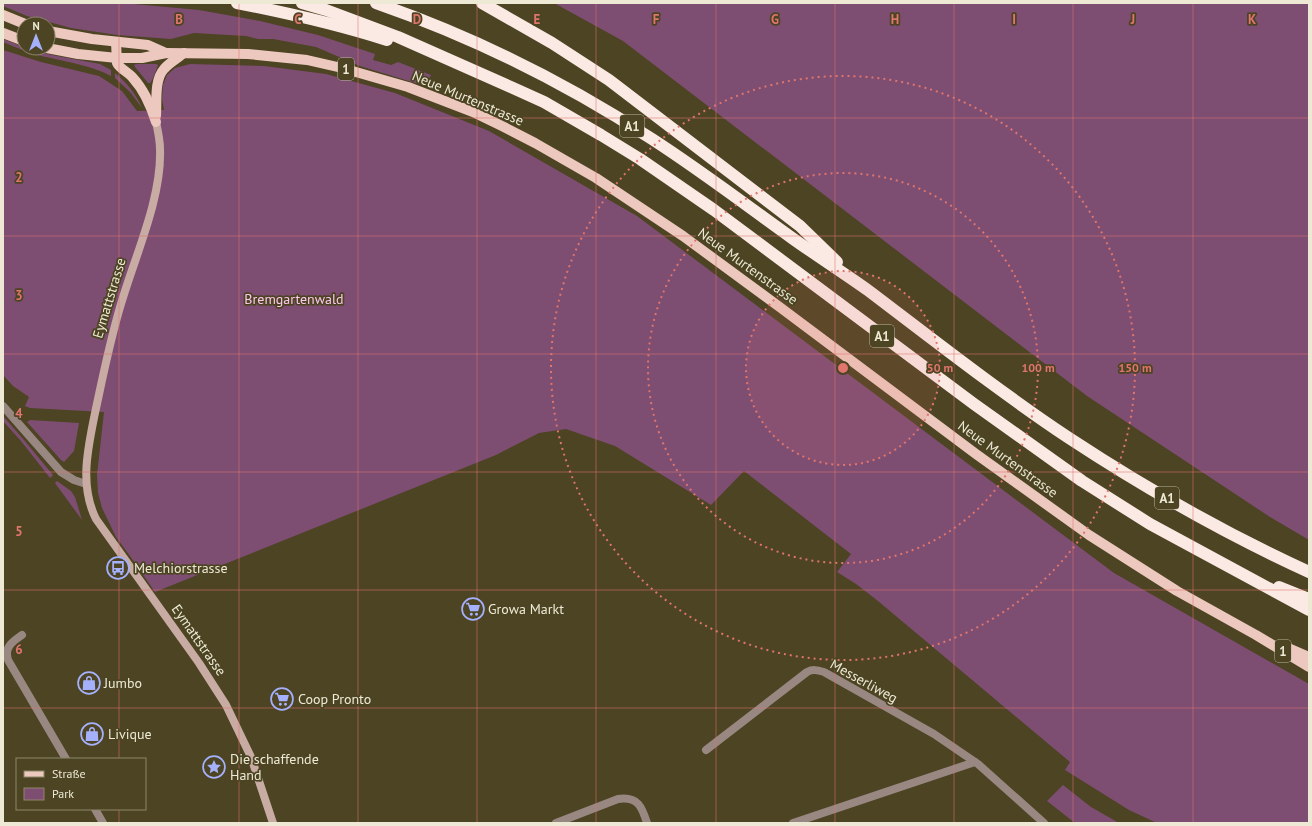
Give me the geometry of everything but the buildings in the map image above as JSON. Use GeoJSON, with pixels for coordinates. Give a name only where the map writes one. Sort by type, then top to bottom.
{"type":"FeatureCollection","features":[{"type":"Feature","properties":{"kind":"highway"},"geometry":{"type":"LineString","coordinates":[[237,3],[326,22],[372,35],[460,64]]}},
{"type":"Feature","properties":{"kind":"highway","name":"A1"},"geometry":{"type":"LineString","coordinates":[[302,3],[398,36],[544,102],[601,135],[640,159],[750,236],[934,375],[1016,435],[1082,480],[1150,524],[1224,564],[1309,599]]}},
{"type":"Feature","properties":{"kind":"highway","name":"A1"},"geometry":{"type":"LineString","coordinates":[[376,3],[426,21],[491,49],[555,81],[590,101],[690,164],[866,289],[990,382],[1100,458],[1204,519],[1252,545],[1309,572]]}},
{"type":"Feature","properties":{"kind":"highway"},"geometry":{"type":"LineString","coordinates":[[482,3],[558,46],[609,80],[800,226],[866,289]]}},
{"type":"Feature","properties":{"kind":"highway"},"geometry":{"type":"LineString","coordinates":[[1224,564],[1309,610]]}},
{"type":"Feature","properties":{"kind":"main road"},"geometry":{"type":"LineString","coordinates":[[3,15],[16,20]]}},
{"type":"Feature","properties":{"kind":"main road"},"geometry":{"type":"LineString","coordinates":[[3,33],[16,38]]}},
{"type":"Feature","properties":{"kind":"main road","name":"1"},"geometry":{"type":"LineString","coordinates":[[56,33],[116,42]]}},
{"type":"Feature","properties":{"kind":"main road"},"geometry":{"type":"LineString","coordinates":[[116,42],[116,58],[118,65],[129,74],[142,89],[151,107],[156,122]]}},
{"type":"Feature","properties":{"kind":"main road","name":"Neue Murtenstrasse"},"geometry":{"type":"LineString","coordinates":[[116,42],[148,45],[166,52]]}},
{"type":"Feature","properties":{"kind":"main road","name":"1"},"geometry":{"type":"LineString","coordinates":[[56,50],[78,54],[116,58]]}},
{"type":"Feature","properties":{"kind":"main road","name":"Neue Murtenstrasse"},"geometry":{"type":"LineString","coordinates":[[116,58],[142,58],[166,52],[271,56],[307,60],[402,85],[441,99],[479,115],[535,143],[602,182],[683,236],[982,458],[1089,535],[1177,591],[1309,667]]}},
{"type":"Feature","properties":{"kind":"main road"},"geometry":{"type":"LineString","coordinates":[[156,122],[160,76],[164,69],[184,53]]}},
{"type":"Feature","properties":{"kind":"main road","name":"Neue Murtenstrasse"},"geometry":{"type":"LineString","coordinates":[[1256,636],[1309,656]]}},
{"type":"Feature","properties":{"kind":"street","name":"Eymattstrasse"},"geometry":{"type":"LineString","coordinates":[[156,122],[160,150],[156,187],[150,216],[123,296],[108,351],[91,431],[87,460],[86,484],[89,504],[96,519],[199,663],[226,705],[251,757],[272,823]]}},
{"type":"Feature","properties":{"kind":"street"},"geometry":{"type":"LineString","coordinates":[[3,406],[61,472],[68,477],[86,484]]}},
{"type":"Feature","properties":{"kind":"street"},"geometry":{"type":"LineString","coordinates":[[22,635],[11,642],[8,646],[8,660],[65,758]]}},
{"type":"Feature","properties":{"kind":"street","name":"Messerliweg"},"geometry":{"type":"LineString","coordinates":[[706,750],[807,672],[815,670],[824,672],[934,734],[975,762],[1044,823]]}},
{"type":"Feature","properties":{"kind":"street"},"geometry":{"type":"LineString","coordinates":[[793,823],[975,762]]}},
{"type":"Feature","properties":{"kind":"street"},"geometry":{"type":"LineString","coordinates":[[556,823],[618,800],[627,799],[639,804],[643,810],[647,823]]}},
{"type":"Feature","properties":{"kind":"street"},"geometry":{"type":"LineString","coordinates":[[96,810],[103,823]]}},
{"type":"Feature","properties":{"kind":"green space"},"geometry":{"type":"Polygon","coordinates":[[[3,3],[134,4],[199,10],[260,21],[318,35],[375,54],[373,60],[391,65],[398,62],[431,75],[425,86],[360,66],[316,47],[273,39],[258,39],[246,36],[194,33],[171,39],[117,35],[71,28],[56,24],[56,16],[27,16],[3,6],[3,3]]]}},
{"type":"Feature","properties":{"kind":"green space"},"geometry":{"type":"Polygon","coordinates":[[[554,3],[1309,3],[1309,540],[1270,517],[1087,396],[623,41],[554,3]]]}},
{"type":"Feature","properties":{"kind":"green space"},"geometry":{"type":"Polygon","coordinates":[[[3,39],[16,44],[16,47],[3,42],[3,39]]]}},
{"type":"Feature","properties":{"kind":"green space","name":"Bremgartenwald"},"geometry":{"type":"Polygon","coordinates":[[[3,50],[16,54],[16,56],[22,56],[99,76],[122,91],[137,111],[164,110],[162,99],[163,85],[167,75],[175,68],[190,64],[264,66],[326,74],[395,93],[489,131],[637,216],[1114,573],[1309,684],[1309,823],[1157,823],[1129,810],[1065,770],[1070,762],[878,601],[837,572],[851,554],[744,471],[711,505],[615,446],[566,429],[539,433],[496,455],[155,592],[116,537],[102,508],[98,493],[97,475],[104,412],[30,408],[25,406],[29,397],[13,386],[3,375],[3,50]]]}},
{"type":"Feature","properties":{"kind":"green space"},"geometry":{"type":"Polygon","coordinates":[[[43,56],[56,56],[100,64],[111,70],[111,76],[89,67],[43,56]]]}},
{"type":"Feature","properties":{"kind":"green space"},"geometry":{"type":"Polygon","coordinates":[[[134,65],[158,65],[150,83],[148,83],[135,67],[134,65]]]}},
{"type":"Feature","properties":{"kind":"green space"},"geometry":{"type":"Polygon","coordinates":[[[115,73],[131,89],[142,108],[130,92],[115,78],[115,73]]]}},
{"type":"Feature","properties":{"kind":"green space"},"geometry":{"type":"Polygon","coordinates":[[[3,416],[53,475],[50,478],[3,421],[3,416]]]}},
{"type":"Feature","properties":{"kind":"green space"},"geometry":{"type":"Polygon","coordinates":[[[30,420],[79,423],[74,451],[64,462],[27,422],[30,420]]]}},
{"type":"Feature","properties":{"kind":"green space"},"geometry":{"type":"Polygon","coordinates":[[[57,481],[71,491],[75,497],[82,520],[55,483],[57,481]]]}},
{"type":"Feature","properties":{"kind":"green space"},"geometry":{"type":"Polygon","coordinates":[[[1063,785],[1091,807],[1119,823],[1075,823],[1047,801],[1063,785]]]}},
{"type":"Feature","properties":{"kind":"place","name":"Melchiorstrasse"},"geometry":{"type":"Point","coordinates":[118,568]}},
{"type":"Feature","properties":{"kind":"place","name":"Growa Markt"},"geometry":{"type":"Point","coordinates":[473,609]}},
{"type":"Feature","properties":{"kind":"place","name":"Jumbo"},"geometry":{"type":"Point","coordinates":[89,683]}},
{"type":"Feature","properties":{"kind":"place","name":"Coop Pronto"},"geometry":{"type":"Point","coordinates":[282,699]}},
{"type":"Feature","properties":{"kind":"place","name":"Livique"},"geometry":{"type":"Point","coordinates":[92,734]}},
{"type":"Feature","properties":{"kind":"place","name":"Die schaffende Hand"},"geometry":{"type":"Point","coordinates":[214,767]}}]}
